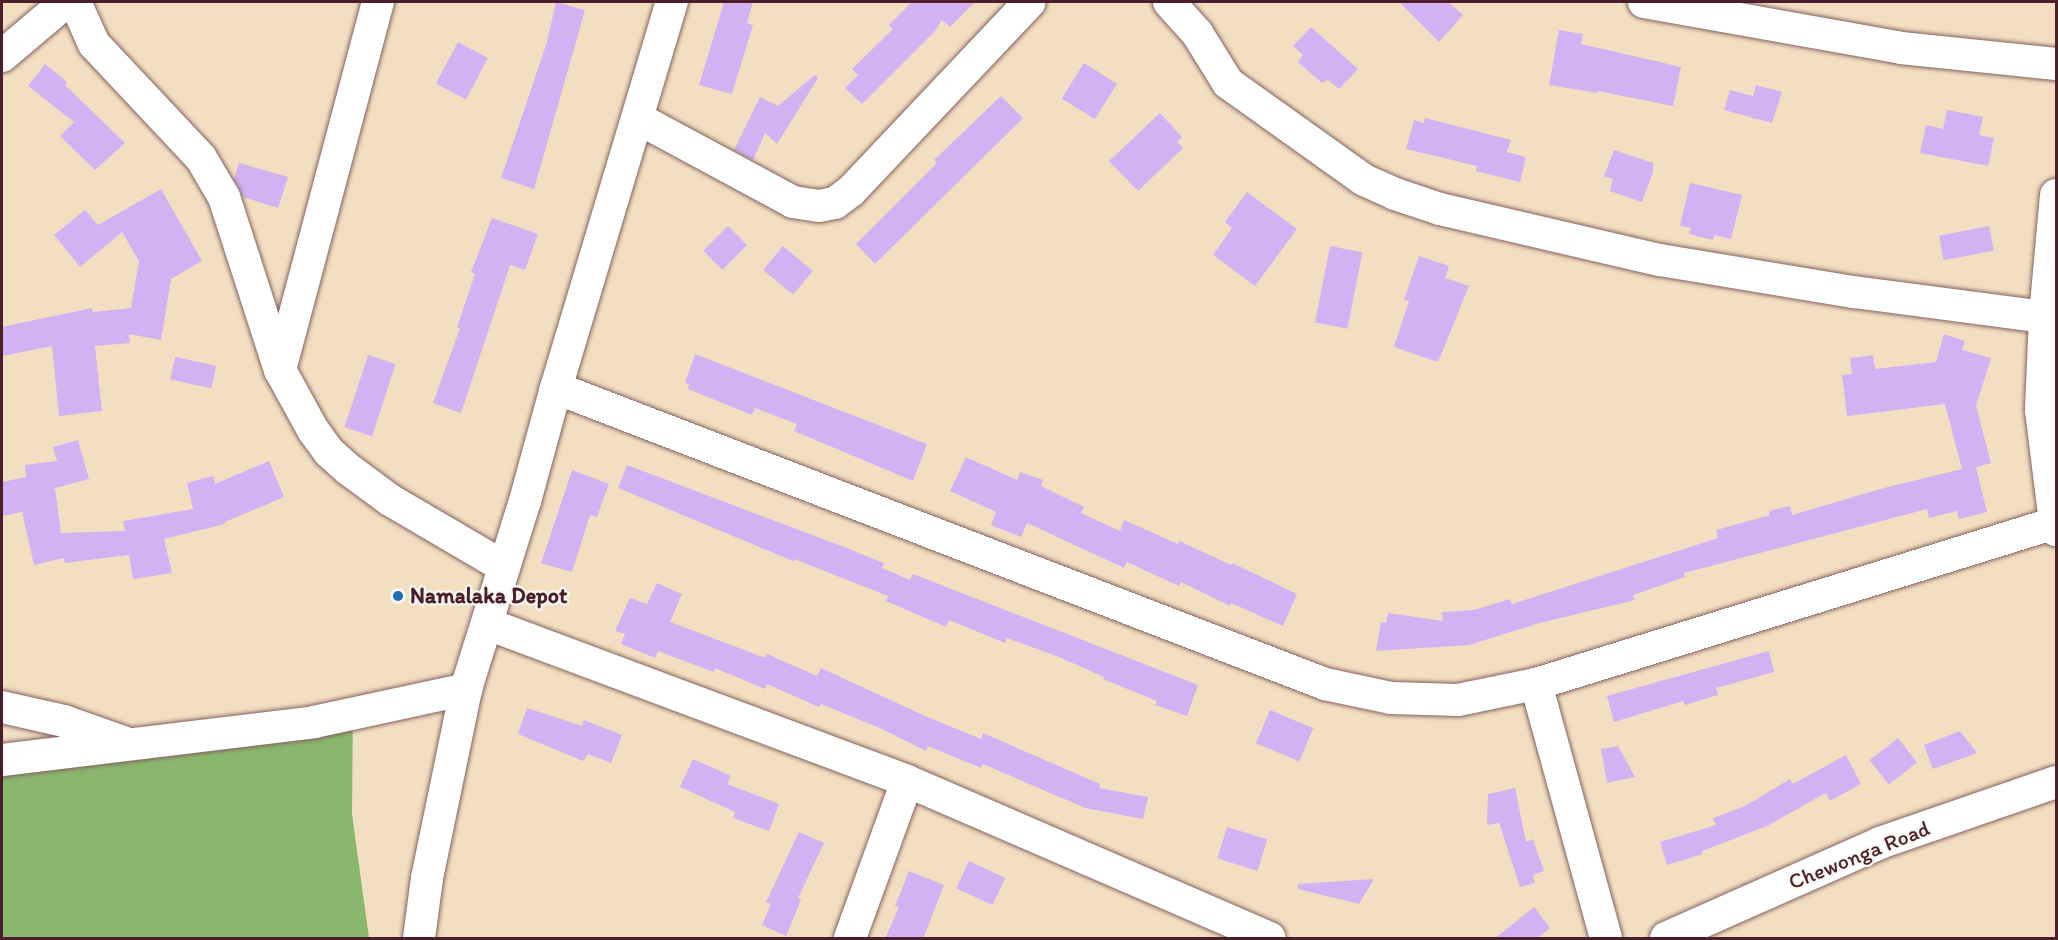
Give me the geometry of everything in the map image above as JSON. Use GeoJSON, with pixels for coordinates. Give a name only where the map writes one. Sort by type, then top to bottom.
{"type":"FeatureCollection","features":[{"type":"Feature","properties":{"kind":"street"},"geometry":{"type":"LineString","coordinates":[[2,56],[66,2]]}},
{"type":"Feature","properties":{"kind":"street"},"geometry":{"type":"LineString","coordinates":[[75,2],[94,44],[201,158],[224,197],[280,370],[313,430],[329,452],[390,500],[504,567]]}},
{"type":"Feature","properties":{"kind":"street"},"geometry":{"type":"LineString","coordinates":[[280,370],[378,2]]}},
{"type":"Feature","properties":{"kind":"street"},"geometry":{"type":"LineString","coordinates":[[419,939],[426,878],[466,689],[488,624],[672,2]]}},
{"type":"Feature","properties":{"kind":"street"},"geometry":{"type":"LineString","coordinates":[[639,119],[793,202],[819,206],[835,203],[859,183],[1030,2]]}},
{"type":"Feature","properties":{"kind":"street"},"geometry":{"type":"LineString","coordinates":[[1169,2],[1197,33],[1228,83],[1364,180],[1395,194],[1440,209],[1660,260],[1854,292],[2045,316]]}},
{"type":"Feature","properties":{"kind":"street"},"geometry":{"type":"LineString","coordinates":[[1644,2],[1901,48],[2056,64]]}},
{"type":"Feature","properties":{"kind":"street"},"geometry":{"type":"LineString","coordinates":[[556,388],[1325,684],[1391,698],[1458,700],[1536,684],[2056,527],[2045,316],[2056,195]]}},
{"type":"Feature","properties":{"kind":"street"},"geometry":{"type":"LineString","coordinates":[[488,624],[907,781],[1269,939]]}},
{"type":"Feature","properties":{"kind":"street"},"geometry":{"type":"LineString","coordinates":[[1536,684],[1606,939]]}},
{"type":"Feature","properties":{"kind":"street"},"geometry":{"type":"LineString","coordinates":[[2,760],[314,722],[466,689]]}},
{"type":"Feature","properties":{"kind":"street"},"geometry":{"type":"LineString","coordinates":[[2,707],[64,721],[129,745]]}},
{"type":"Feature","properties":{"kind":"street"},"geometry":{"type":"LineString","coordinates":[[850,939],[907,781]]}},
{"type":"Feature","properties":{"kind":"street","name":"Chewonga Road"},"geometry":{"type":"LineString","coordinates":[[1680,935],[1880,843],[2056,782]]}},
{"type":"Feature","properties":{"kind":"green space"},"geometry":{"type":"Polygon","coordinates":[[[353,704],[352,814],[369,938],[2,938],[2,763],[353,704]]]}},
{"type":"Feature","properties":{"kind":"building"},"geometry":{"type":"Polygon","coordinates":[[[556,2],[585,10],[534,189],[501,178],[547,42],[556,2]]]}},
{"type":"Feature","properties":{"kind":"building"},"geometry":{"type":"Polygon","coordinates":[[[724,2],[753,2],[747,23],[753,25],[732,94],[699,85],[724,2]]]}},
{"type":"Feature","properties":{"kind":"building"},"geometry":{"type":"Polygon","coordinates":[[[912,2],[975,2],[950,27],[942,20],[935,31],[862,104],[845,88],[858,75],[852,69],[893,29],[889,25],[912,2]]]}},
{"type":"Feature","properties":{"kind":"building"},"geometry":{"type":"Polygon","coordinates":[[[1399,2],[1448,2],[1463,15],[1439,42],[1399,2]]]}},
{"type":"Feature","properties":{"kind":"building"},"geometry":{"type":"Polygon","coordinates":[[[1311,27],[1358,69],[1339,89],[1328,80],[1322,83],[1298,62],[1303,55],[1293,46],[1311,27]]]}},
{"type":"Feature","properties":{"kind":"building"},"geometry":{"type":"Polygon","coordinates":[[[1559,30],[1583,34],[1581,44],[1681,67],[1673,106],[1598,91],[1598,93],[1549,85],[1559,30]]]}},
{"type":"Feature","properties":{"kind":"building"},"geometry":{"type":"Polygon","coordinates":[[[458,42],[488,58],[466,99],[436,83],[458,42]]]}},
{"type":"Feature","properties":{"kind":"building"},"geometry":{"type":"Polygon","coordinates":[[[1084,63],[1117,84],[1095,119],[1062,99],[1084,63]]]}},
{"type":"Feature","properties":{"kind":"building"},"geometry":{"type":"Polygon","coordinates":[[[45,64],[67,82],[65,85],[125,143],[95,170],[60,136],[74,122],[28,86],[45,64]]]}},
{"type":"Feature","properties":{"kind":"building"},"geometry":{"type":"Polygon","coordinates":[[[815,75],[818,78],[777,144],[765,133],[753,160],[734,150],[760,97],[778,106],[815,75]]]}},
{"type":"Feature","properties":{"kind":"building"},"geometry":{"type":"Polygon","coordinates":[[[1756,85],[1782,92],[1772,123],[1724,110],[1730,90],[1753,96],[1756,85]]]}},
{"type":"Feature","properties":{"kind":"building"},"geometry":{"type":"Polygon","coordinates":[[[1001,96],[1023,118],[875,264],[856,244],[937,163],[934,160],[1001,96]]]}},
{"type":"Feature","properties":{"kind":"building"},"geometry":{"type":"Polygon","coordinates":[[[1947,110],[1983,117],[1979,135],[1994,138],[1988,166],[1920,153],[1926,125],[1943,129],[1947,110]]]}},
{"type":"Feature","properties":{"kind":"building"},"geometry":{"type":"Polygon","coordinates":[[[1160,113],[1182,137],[1177,142],[1183,148],[1138,191],[1109,161],[1160,113]]]}},
{"type":"Feature","properties":{"kind":"building"},"geometry":{"type":"Polygon","coordinates":[[[1425,118],[1511,140],[1507,152],[1526,157],[1520,182],[1476,171],[1477,166],[1406,149],[1414,120],[1424,123],[1425,118]]]}},
{"type":"Feature","properties":{"kind":"building"},"geometry":{"type":"Polygon","coordinates":[[[1614,150],[1653,163],[1653,172],[1642,202],[1610,191],[1613,179],[1604,176],[1614,150]]]}},
{"type":"Feature","properties":{"kind":"building"},"geometry":{"type":"Polygon","coordinates":[[[239,163],[288,177],[278,208],[243,197],[234,179],[239,163]]]}},
{"type":"Feature","properties":{"kind":"building"},"geometry":{"type":"Polygon","coordinates":[[[1690,183],[1742,195],[1731,239],[1714,235],[1713,240],[1689,234],[1691,228],[1680,226],[1690,183]]]}},
{"type":"Feature","properties":{"kind":"building"},"geometry":{"type":"Polygon","coordinates":[[[161,189],[202,261],[171,279],[161,340],[129,334],[130,343],[95,346],[102,411],[59,416],[52,346],[2,356],[2,327],[92,308],[93,312],[131,308],[139,261],[122,232],[80,267],[54,235],[85,210],[98,225],[161,189]]]}},
{"type":"Feature","properties":{"kind":"building"},"geometry":{"type":"Polygon","coordinates":[[[1247,192],[1297,229],[1255,286],[1213,255],[1232,228],[1225,222],[1247,192]]]}},
{"type":"Feature","properties":{"kind":"building"},"geometry":{"type":"Polygon","coordinates":[[[492,218],[538,234],[525,270],[510,265],[461,413],[433,403],[460,328],[457,327],[475,274],[471,272],[492,218]]]}},
{"type":"Feature","properties":{"kind":"building"},"geometry":{"type":"Polygon","coordinates":[[[728,226],[747,245],[722,270],[703,251],[728,226]]]}},
{"type":"Feature","properties":{"kind":"building"},"geometry":{"type":"Polygon","coordinates":[[[1989,226],[1994,251],[1944,260],[1939,236],[1989,226]]]}},
{"type":"Feature","properties":{"kind":"building"},"geometry":{"type":"Polygon","coordinates":[[[783,246],[813,271],[793,295],[763,270],[783,246]]]}},
{"type":"Feature","properties":{"kind":"building"},"geometry":{"type":"Polygon","coordinates":[[[1330,246],[1362,252],[1348,329],[1315,323],[1330,246]]]}},
{"type":"Feature","properties":{"kind":"building"},"geometry":{"type":"Polygon","coordinates":[[[1419,256],[1449,266],[1445,278],[1469,286],[1438,362],[1394,347],[1409,301],[1404,300],[1419,256]]]}},
{"type":"Feature","properties":{"kind":"building"},"geometry":{"type":"Polygon","coordinates":[[[1944,334],[1965,341],[1962,350],[1991,358],[1976,406],[1991,463],[1976,467],[1987,512],[1959,519],[1957,511],[1929,518],[1927,509],[1684,573],[1685,577],[1633,595],[1635,600],[1540,623],[1469,645],[1376,651],[1381,622],[1386,623],[1388,613],[1443,621],[1442,612],[1474,610],[1510,599],[1512,604],[1718,538],[1716,530],[1770,515],[1769,511],[1790,506],[1792,515],[1884,488],[1962,469],[1945,404],[1847,416],[1842,375],[1852,374],[1850,358],[1873,355],[1875,369],[1936,362],[1944,334]]]}},
{"type":"Feature","properties":{"kind":"building"},"geometry":{"type":"Polygon","coordinates":[[[695,354],[927,444],[913,481],[794,431],[797,424],[755,408],[752,415],[688,389],[689,384],[685,383],[695,354]]]}},
{"type":"Feature","properties":{"kind":"building"},"geometry":{"type":"Polygon","coordinates":[[[368,355],[396,364],[372,436],[345,427],[368,355]]]}},
{"type":"Feature","properties":{"kind":"building"},"geometry":{"type":"Polygon","coordinates":[[[175,357],[216,366],[211,388],[170,379],[175,357]]]}},
{"type":"Feature","properties":{"kind":"building"},"geometry":{"type":"Polygon","coordinates":[[[78,440],[89,479],[55,488],[61,533],[125,531],[123,521],[193,509],[187,483],[213,476],[215,484],[269,461],[284,497],[225,522],[225,524],[164,539],[172,573],[133,579],[129,555],[65,563],[64,558],[34,565],[22,512],[2,516],[2,482],[26,477],[25,465],[57,461],[53,447],[78,440]]]}},
{"type":"Feature","properties":{"kind":"building"},"geometry":{"type":"Polygon","coordinates":[[[966,457],[1017,480],[1020,472],[1043,480],[1041,486],[1084,507],[1081,513],[1120,531],[1124,520],[1178,544],[1179,541],[1231,565],[1232,563],[1297,594],[1283,626],[1231,603],[1230,606],[1181,582],[1179,586],[1127,562],[1124,568],[1027,523],[1021,537],[991,525],[996,512],[950,491],[966,457]]]}},
{"type":"Feature","properties":{"kind":"building"},"geometry":{"type":"Polygon","coordinates":[[[627,465],[884,563],[882,568],[910,580],[913,574],[1198,685],[1187,716],[1155,705],[1157,701],[1103,679],[1104,677],[1059,657],[1007,638],[1005,643],[949,620],[946,627],[886,601],[888,596],[794,559],[793,561],[618,488],[627,465]]]}},
{"type":"Feature","properties":{"kind":"building"},"geometry":{"type":"Polygon","coordinates":[[[572,470],[609,484],[597,517],[590,515],[572,572],[541,563],[572,470]]]}},
{"type":"Feature","properties":{"kind":"building"},"geometry":{"type":"Polygon","coordinates":[[[657,583],[682,594],[670,622],[765,658],[767,654],[817,676],[821,668],[981,739],[983,733],[1100,784],[1099,788],[1148,797],[1143,819],[1085,808],[983,764],[981,768],[928,746],[926,751],[882,729],[821,704],[819,707],[767,684],[765,689],[715,668],[714,672],[658,651],[655,658],[621,644],[625,634],[615,631],[630,598],[647,604],[657,583]]]}},
{"type":"Feature","properties":{"kind":"building"},"geometry":{"type":"Polygon","coordinates":[[[1769,651],[1774,672],[1716,688],[1718,695],[1685,705],[1683,701],[1614,722],[1607,696],[1769,651]]]}},
{"type":"Feature","properties":{"kind":"building"},"geometry":{"type":"Polygon","coordinates":[[[527,708],[582,726],[584,720],[622,735],[611,763],[588,754],[583,761],[518,734],[527,708]]]}},
{"type":"Feature","properties":{"kind":"building"},"geometry":{"type":"Polygon","coordinates":[[[1270,710],[1313,728],[1299,762],[1256,743],[1270,710]]]}},
{"type":"Feature","properties":{"kind":"building"},"geometry":{"type":"Polygon","coordinates":[[[1960,731],[1977,753],[1933,769],[1924,745],[1960,731]]]}},
{"type":"Feature","properties":{"kind":"building"},"geometry":{"type":"Polygon","coordinates":[[[1898,738],[1917,762],[1889,785],[1870,760],[1898,738]]]}},
{"type":"Feature","properties":{"kind":"building"},"geometry":{"type":"Polygon","coordinates":[[[1618,746],[1635,777],[1607,783],[1601,749],[1618,746]]]}},
{"type":"Feature","properties":{"kind":"building"},"geometry":{"type":"Polygon","coordinates":[[[1846,755],[1861,784],[1830,801],[1826,793],[1767,826],[1702,851],[1703,854],[1667,865],[1660,842],[1716,825],[1713,818],[1745,806],[1790,779],[1793,784],[1846,755]]]}},
{"type":"Feature","properties":{"kind":"building"},"geometry":{"type":"Polygon","coordinates":[[[693,759],[731,776],[727,784],[779,804],[769,831],[733,818],[735,812],[680,787],[693,759]]]}},
{"type":"Feature","properties":{"kind":"building"},"geometry":{"type":"Polygon","coordinates":[[[1515,788],[1526,842],[1533,839],[1544,871],[1533,875],[1535,883],[1520,887],[1499,823],[1487,825],[1488,794],[1515,788]]]}},
{"type":"Feature","properties":{"kind":"building"},"geometry":{"type":"Polygon","coordinates":[[[1227,827],[1267,839],[1258,871],[1217,859],[1227,827]]]}},
{"type":"Feature","properties":{"kind":"building"},"geometry":{"type":"Polygon","coordinates":[[[799,832],[824,843],[798,898],[801,900],[786,936],[762,925],[771,904],[766,902],[799,832]]]}},
{"type":"Feature","properties":{"kind":"building"},"geometry":{"type":"Polygon","coordinates":[[[969,861],[1005,878],[993,905],[956,888],[969,861]]]}},
{"type":"Feature","properties":{"kind":"building"},"geometry":{"type":"Polygon","coordinates":[[[909,871],[944,885],[923,939],[885,939],[899,907],[895,906],[909,871]]]}},
{"type":"Feature","properties":{"kind":"building"},"geometry":{"type":"Polygon","coordinates":[[[1374,879],[1359,904],[1298,889],[1298,884],[1374,879]]]}},
{"type":"Feature","properties":{"kind":"building"},"geometry":{"type":"Polygon","coordinates":[[[1534,907],[1550,928],[1536,939],[1494,939],[1534,907]]]}},
{"type":"Feature","properties":{"kind":"place","name":"Namalaka Depot"},"geometry":{"type":"Point","coordinates":[398,596]}}]}
